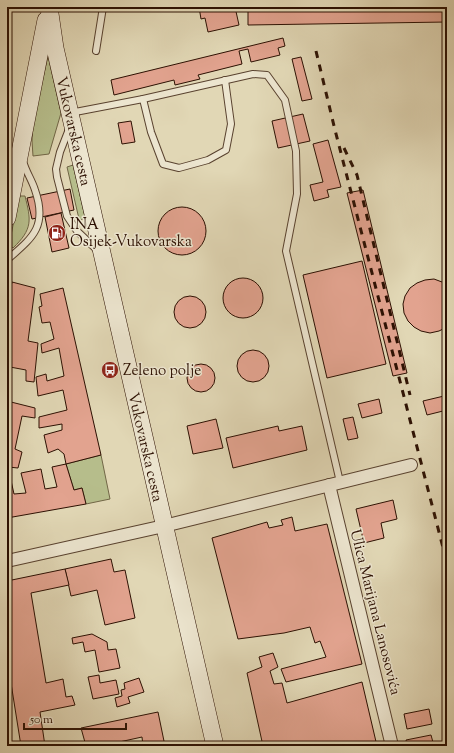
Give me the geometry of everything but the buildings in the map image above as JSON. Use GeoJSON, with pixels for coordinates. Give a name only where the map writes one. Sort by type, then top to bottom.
{"type":"FeatureCollection","features":[{"type":"Feature","properties":{"kind":"main road","name":"Vukovarska cesta"},"geometry":{"type":"LineString","coordinates":[[49,7],[55,48],[215,746]]}},
{"type":"Feature","properties":{"kind":"main road"},"geometry":{"type":"LineString","coordinates":[[7,215],[49,7]]}},
{"type":"Feature","properties":{"kind":"street"},"geometry":{"type":"LineString","coordinates":[[7,561],[164,526],[411,465]]}},
{"type":"Feature","properties":{"kind":"street","name":"Ulica Marijana Lanosovića"},"geometry":{"type":"LineString","coordinates":[[334,484],[392,746]]}},
{"type":"Feature","properties":{"kind":"lane"},"geometry":{"type":"LineString","coordinates":[[96,50],[103,7]]}},
{"type":"Feature","properties":{"kind":"lane"},"geometry":{"type":"LineString","coordinates":[[104,260],[92,245],[77,231],[67,216],[57,177],[56,169],[71,116],[253,74],[267,75],[285,100],[296,151],[298,194],[286,251],[334,484]]}},
{"type":"Feature","properties":{"kind":"lane"},"geometry":{"type":"LineString","coordinates":[[143,99],[151,132],[163,164],[179,168],[208,160],[226,150],[231,124],[225,80]]}},
{"type":"Feature","properties":{"kind":"lane"},"geometry":{"type":"LineString","coordinates":[[7,260],[36,232],[39,222],[38,200],[33,184],[24,166],[21,149]]}},
{"type":"Feature","properties":{"kind":"green space"},"geometry":{"type":"Polygon","coordinates":[[[48,56],[61,113],[49,154],[33,156],[33,121],[48,56]]]}},
{"type":"Feature","properties":{"kind":"green space"},"geometry":{"type":"Polygon","coordinates":[[[73,165],[85,217],[81,220],[79,219],[67,167],[73,165]]]}},
{"type":"Feature","properties":{"kind":"green space"},"geometry":{"type":"Polygon","coordinates":[[[19,196],[25,196],[29,224],[20,241],[13,248],[9,245],[19,196]]]}},
{"type":"Feature","properties":{"kind":"green space"},"geometry":{"type":"Polygon","coordinates":[[[101,455],[110,499],[86,504],[82,488],[74,490],[66,464],[101,455]]]}},
{"type":"Feature","properties":{"kind":"railway"},"geometry":{"type":"LineString","coordinates":[[316,51],[447,563]]}},
{"type":"Feature","properties":{"kind":"railway"},"geometry":{"type":"LineString","coordinates":[[344,148],[357,175],[410,395]]}},
{"type":"Feature","properties":{"kind":"place","name":"INA Osijek-Vukovarska"},"geometry":{"type":"Point","coordinates":[57,233]}},
{"type":"Feature","properties":{"kind":"place","name":"Zeleno polje"},"geometry":{"type":"Point","coordinates":[110,370]}}]}
